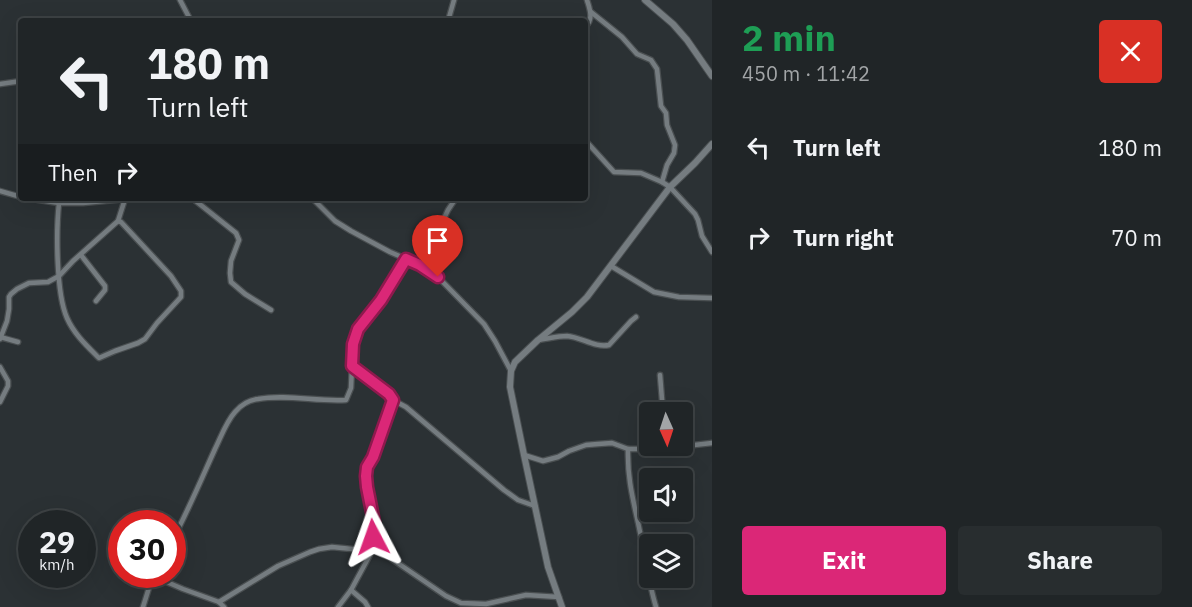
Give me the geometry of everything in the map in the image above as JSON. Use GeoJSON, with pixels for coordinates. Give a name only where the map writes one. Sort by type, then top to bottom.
{"type":"FeatureCollection","features":[{"type":"Feature","properties":{"kind":"street"},"geometry":{"type":"LineString","coordinates":[[180,0],[189,18]]}},
{"type":"Feature","properties":{"kind":"street"},"geometry":{"type":"LineString","coordinates":[[449,18],[454,0]]}},
{"type":"Feature","properties":{"kind":"street"},"geometry":{"type":"LineString","coordinates":[[587,0],[591,12],[588,25]]}},
{"type":"Feature","properties":{"kind":"street"},"geometry":{"type":"LineString","coordinates":[[645,0],[673,24],[712,76]]}},
{"type":"Feature","properties":{"kind":"street"},"geometry":{"type":"LineString","coordinates":[[591,12],[622,37],[637,54],[651,60],[657,69],[660,105],[666,116],[675,146],[662,182]]}},
{"type":"Feature","properties":{"kind":"street"},"geometry":{"type":"LineString","coordinates":[[0,84],[18,81]]}},
{"type":"Feature","properties":{"kind":"street"},"geometry":{"type":"LineString","coordinates":[[588,143],[614,172],[641,173],[670,187],[695,214],[702,236],[712,252]]}},
{"type":"Feature","properties":{"kind":"street"},"geometry":{"type":"LineString","coordinates":[[562,607],[548,567],[510,387],[511,371],[515,362],[538,340],[580,305],[670,187],[712,144]]}},
{"type":"Feature","properties":{"kind":"street"},"geometry":{"type":"LineString","coordinates":[[0,191],[18,196]]}},
{"type":"Feature","properties":{"kind":"street"},"geometry":{"type":"LineString","coordinates":[[46,201],[59,203],[104,201]]}},
{"type":"Feature","properties":{"kind":"street"},"geometry":{"type":"LineString","coordinates":[[18,342],[0,337],[7,321],[11,294],[29,283],[48,282],[59,276],[118,222],[124,201]]}},
{"type":"Feature","properties":{"kind":"street"},"geometry":{"type":"LineString","coordinates":[[196,201],[236,233],[239,240],[231,261],[231,282],[245,294],[271,310]]}},
{"type":"Feature","properties":{"kind":"street"},"geometry":{"type":"LineString","coordinates":[[315,201],[343,226],[420,265],[438,277],[484,324],[511,371]]}},
{"type":"Feature","properties":{"kind":"street"},"geometry":{"type":"LineString","coordinates":[[420,265],[454,201]]}},
{"type":"Feature","properties":{"kind":"street"},"geometry":{"type":"LineString","coordinates":[[59,203],[57,219],[59,276],[63,305],[75,331],[99,358],[146,339],[181,297],[182,291],[165,268],[121,222],[118,222]]}},
{"type":"Feature","properties":{"kind":"street"},"geometry":{"type":"LineString","coordinates":[[81,255],[105,286],[105,290],[96,301]]}},
{"type":"Feature","properties":{"kind":"street"},"geometry":{"type":"LineString","coordinates":[[186,512],[222,434],[236,410],[256,399],[274,397],[346,400],[351,388],[353,344],[358,329],[381,300],[406,259]]}},
{"type":"Feature","properties":{"kind":"street"},"geometry":{"type":"LineString","coordinates":[[611,266],[654,292],[679,297],[712,298]]}},
{"type":"Feature","properties":{"kind":"street"},"geometry":{"type":"LineString","coordinates":[[538,340],[566,336],[606,346],[636,317]]}},
{"type":"Feature","properties":{"kind":"street"},"geometry":{"type":"LineString","coordinates":[[352,366],[389,394],[393,400],[406,407],[504,490],[518,500],[535,506]]}},
{"type":"Feature","properties":{"kind":"street"},"geometry":{"type":"LineString","coordinates":[[0,367],[8,381],[8,387],[0,402]]}},
{"type":"Feature","properties":{"kind":"street"},"geometry":{"type":"LineString","coordinates":[[660,375],[662,402]]}},
{"type":"Feature","properties":{"kind":"street"},"geometry":{"type":"LineString","coordinates":[[338,607],[351,590],[372,551],[374,522],[367,487],[367,467],[373,457],[393,400]]}},
{"type":"Feature","properties":{"kind":"street"},"geometry":{"type":"LineString","coordinates":[[693,445],[712,443]]}},
{"type":"Feature","properties":{"kind":"street"},"geometry":{"type":"LineString","coordinates":[[524,455],[543,460],[558,457],[586,445],[598,444],[639,448]]}},
{"type":"Feature","properties":{"kind":"street"},"geometry":{"type":"LineString","coordinates":[[628,448],[631,493],[656,607]]}},
{"type":"Feature","properties":{"kind":"street"},"geometry":{"type":"LineString","coordinates":[[219,602],[278,566],[320,549],[332,547],[372,551],[386,555],[446,596],[461,603],[486,604],[526,595],[559,597]]}},
{"type":"Feature","properties":{"kind":"street"},"geometry":{"type":"LineString","coordinates":[[143,607],[149,588]]}},
{"type":"Feature","properties":{"kind":"street"},"geometry":{"type":"LineString","coordinates":[[181,588],[219,602],[224,607]]}},
{"type":"Feature","properties":{"kind":"street"},"geometry":{"type":"LineString","coordinates":[[351,590],[368,604],[368,607]]}},
{"type":"Feature","properties":{"kind":"route"},"geometry":{"type":"LineString","coordinates":[[373,537],[374,522],[367,487],[367,467],[373,457],[393,400],[389,394],[352,366],[354,336],[381,300],[406,259],[438,277]]}}]}
